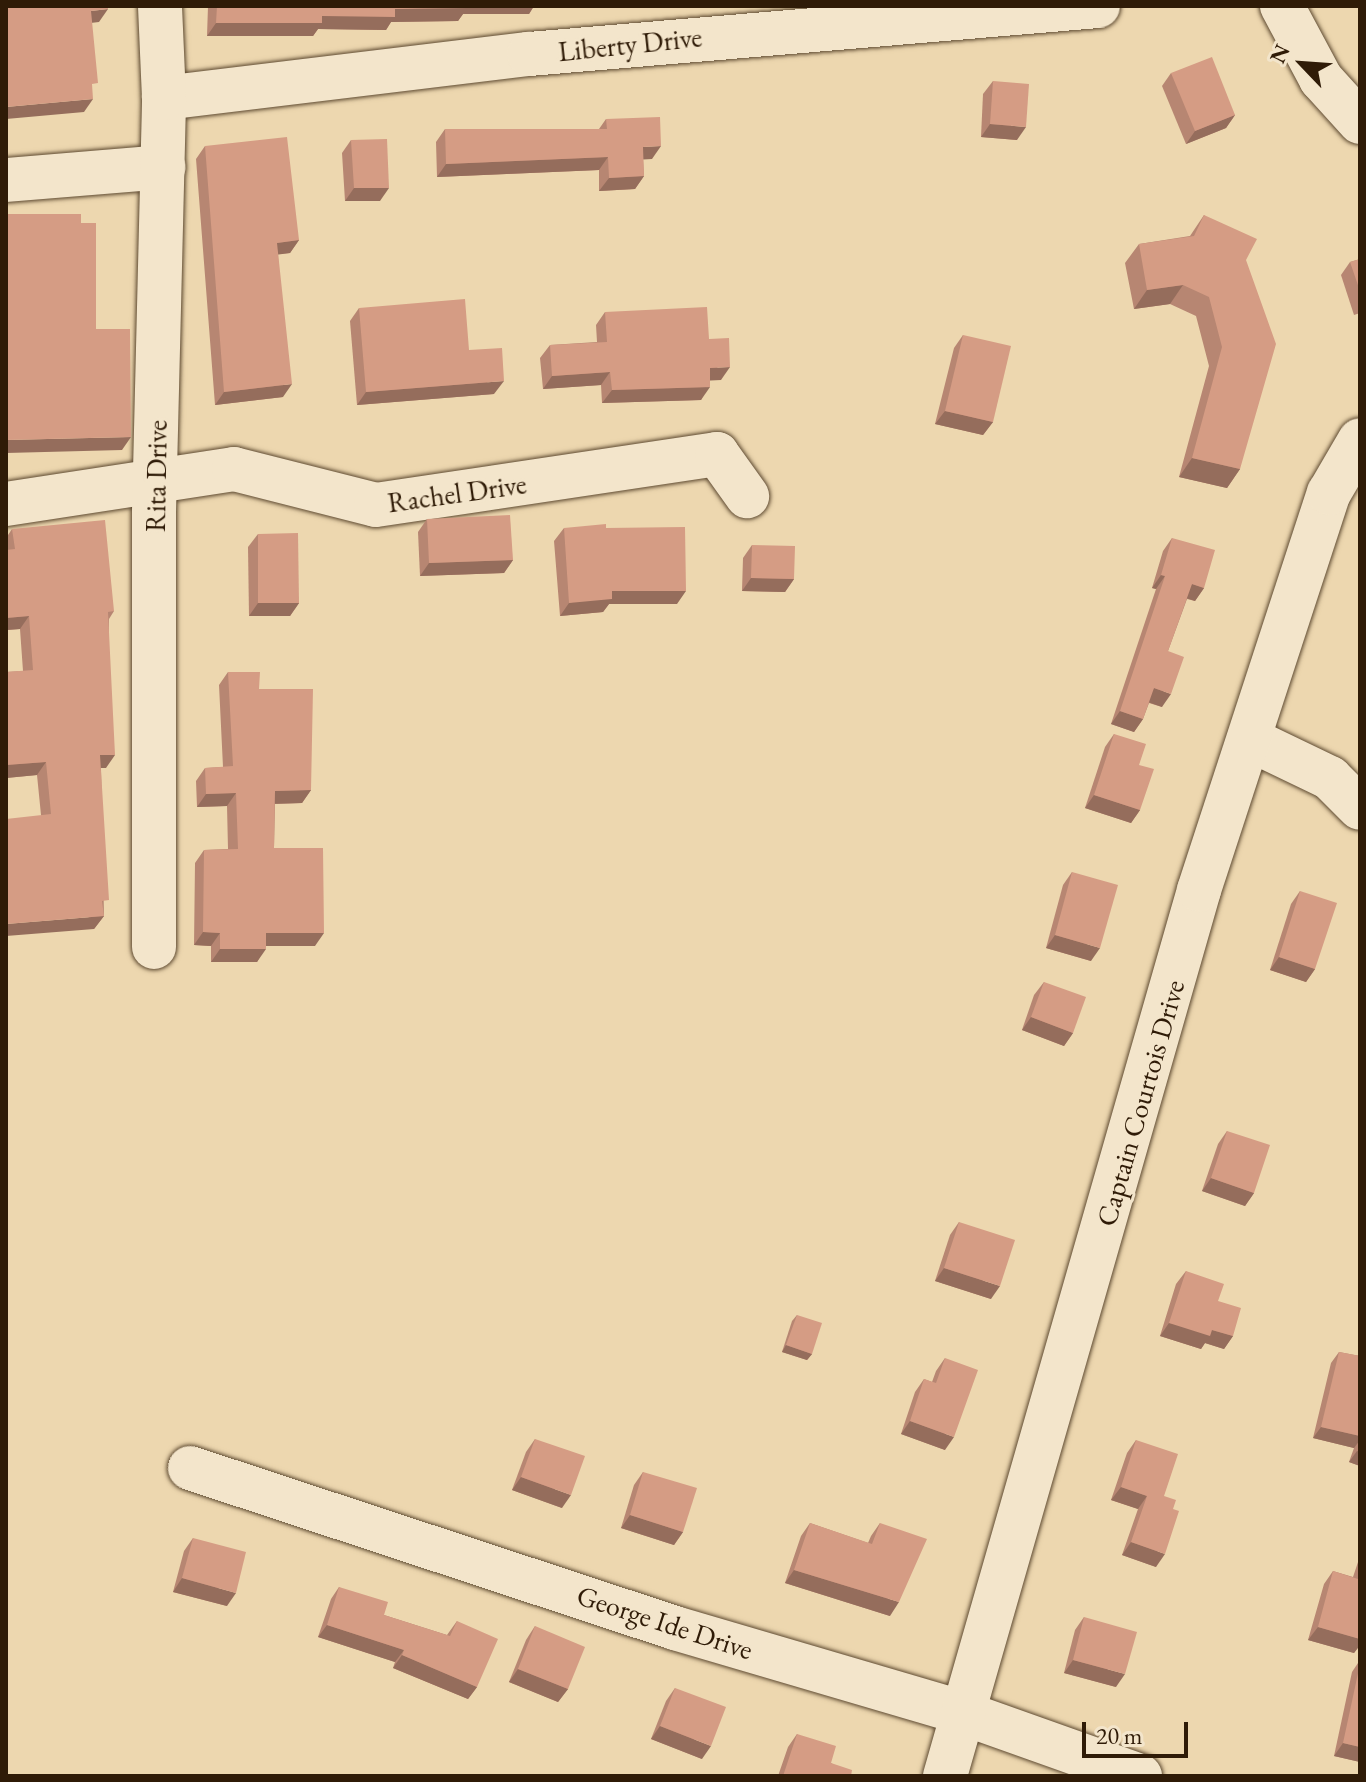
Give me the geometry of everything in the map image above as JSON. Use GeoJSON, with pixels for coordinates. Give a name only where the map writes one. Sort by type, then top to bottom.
{"type":"FeatureCollection","features":[{"type":"Feature","properties":{"kind":"street","name":"Rita Drive"},"geometry":{"type":"LineString","coordinates":[[154,947],[155,485],[164,98],[160,6]]}},
{"type":"Feature","properties":{"kind":"street","name":"Liberty Drive"},"geometry":{"type":"LineString","coordinates":[[164,98],[545,52],[1098,6]]}},
{"type":"Feature","properties":{"kind":"street"},"geometry":{"type":"LineString","coordinates":[[1282,6],[1321,79],[1360,122]]}},
{"type":"Feature","properties":{"kind":"street"},"geometry":{"type":"LineString","coordinates":[[6,180],[163,167]]}},
{"type":"Feature","properties":{"kind":"street","name":"Captain Courtois Drive"},"geometry":{"type":"LineString","coordinates":[[945,1776],[1199,890],[1329,493],[1360,440]]}},
{"type":"Feature","properties":{"kind":"street","name":"Rachel Drive"},"geometry":{"type":"LineString","coordinates":[[6,504],[155,485],[234,469],[376,505],[717,454],[747,496]]}},
{"type":"Feature","properties":{"kind":"street"},"geometry":{"type":"LineString","coordinates":[[1249,739],[1330,778],[1360,808]]}},
{"type":"Feature","properties":{"kind":"street","name":"George Ide Drive"},"geometry":{"type":"LineString","coordinates":[[190,1468],[675,1628],[963,1713],[1140,1776]]}},
{"type":"Feature","properties":{"kind":"building"},"geometry":{"type":"Polygon","coordinates":[[[6,6],[108,6],[108,9],[91,11],[98,83],[92,84],[93,99],[6,107],[6,6]]]}},
{"type":"Feature","properties":{"kind":"building"},"geometry":{"type":"Polygon","coordinates":[[[217,6],[467,8],[395,9],[395,17],[322,16],[322,23],[216,23],[217,6]]]}},
{"type":"Feature","properties":{"kind":"building"},"geometry":{"type":"Polygon","coordinates":[[[1212,57],[1235,115],[1195,131],[1171,73],[1212,57]]]}},
{"type":"Feature","properties":{"kind":"building"},"geometry":{"type":"Polygon","coordinates":[[[993,81],[1029,84],[1026,127],[990,124],[993,81]]]}},
{"type":"Feature","properties":{"kind":"building"},"geometry":{"type":"Polygon","coordinates":[[[660,117],[661,146],[643,147],[644,176],[609,178],[608,157],[446,164],[445,129],[607,129],[606,119],[660,117]]]}},
{"type":"Feature","properties":{"kind":"building"},"geometry":{"type":"Polygon","coordinates":[[[287,137],[299,240],[277,243],[292,384],[224,392],[205,146],[287,137]]]}},
{"type":"Feature","properties":{"kind":"building"},"geometry":{"type":"Polygon","coordinates":[[[387,139],[389,188],[354,188],[351,140],[387,139]]]}},
{"type":"Feature","properties":{"kind":"building"},"geometry":{"type":"Polygon","coordinates":[[[6,214],[81,214],[81,223],[96,223],[96,329],[130,329],[131,437],[6,440],[6,214]]]}},
{"type":"Feature","properties":{"kind":"building"},"geometry":{"type":"Polygon","coordinates":[[[1204,215],[1257,239],[1246,260],[1276,344],[1240,469],[1192,458],[1222,347],[1209,297],[1183,285],[1147,290],[1139,244],[1194,236],[1204,215]]]}},
{"type":"Feature","properties":{"kind":"building"},"geometry":{"type":"Polygon","coordinates":[[[1360,259],[1360,291],[1350,262],[1360,259]]]}},
{"type":"Feature","properties":{"kind":"building"},"geometry":{"type":"Polygon","coordinates":[[[465,299],[469,350],[502,348],[504,381],[366,392],[359,308],[465,299]]]}},
{"type":"Feature","properties":{"kind":"building"},"geometry":{"type":"Polygon","coordinates":[[[707,307],[709,339],[729,338],[730,367],[710,368],[710,387],[612,390],[610,372],[552,376],[550,345],[607,342],[605,312],[707,307]]]}},
{"type":"Feature","properties":{"kind":"building"},"geometry":{"type":"Polygon","coordinates":[[[963,335],[1011,346],[993,422],[945,411],[963,335]]]}},
{"type":"Feature","properties":{"kind":"building"},"geometry":{"type":"Polygon","coordinates":[[[510,515],[513,560],[429,563],[427,519],[510,515]]]}},
{"type":"Feature","properties":{"kind":"building"},"geometry":{"type":"Polygon","coordinates":[[[105,520],[114,611],[108,612],[115,755],[100,755],[109,900],[102,901],[104,916],[6,924],[6,819],[51,814],[46,762],[6,765],[6,672],[33,670],[29,616],[6,618],[6,550],[15,549],[12,529],[105,520]]]}},
{"type":"Feature","properties":{"kind":"building"},"geometry":{"type":"Polygon","coordinates":[[[606,524],[606,528],[685,527],[686,591],[612,591],[612,599],[569,603],[564,528],[606,524]]]}},
{"type":"Feature","properties":{"kind":"building"},"geometry":{"type":"Polygon","coordinates":[[[298,533],[299,603],[258,603],[258,534],[298,533]]]}},
{"type":"Feature","properties":{"kind":"building"},"geometry":{"type":"Polygon","coordinates":[[[1172,538],[1215,550],[1204,588],[1192,584],[1168,651],[1184,657],[1171,694],[1154,688],[1143,719],[1120,711],[1165,576],[1161,575],[1172,538]]]}},
{"type":"Feature","properties":{"kind":"building"},"geometry":{"type":"Polygon","coordinates":[[[752,545],[795,546],[794,579],[751,578],[752,545]]]}},
{"type":"Feature","properties":{"kind":"building"},"geometry":{"type":"Polygon","coordinates":[[[228,672],[260,672],[259,689],[313,689],[311,790],[275,791],[274,848],[323,848],[324,933],[266,933],[266,949],[220,949],[220,933],[203,932],[204,850],[238,849],[236,793],[206,794],[205,768],[233,766],[228,672]]]}},
{"type":"Feature","properties":{"kind":"building"},"geometry":{"type":"Polygon","coordinates":[[[1114,734],[1146,744],[1139,765],[1154,769],[1140,810],[1094,795],[1114,734]]]}},
{"type":"Feature","properties":{"kind":"building"},"geometry":{"type":"Polygon","coordinates":[[[1072,872],[1118,885],[1100,948],[1055,935],[1072,872]]]}},
{"type":"Feature","properties":{"kind":"building"},"geometry":{"type":"Polygon","coordinates":[[[1300,891],[1337,903],[1315,969],[1279,957],[1300,891]]]}},
{"type":"Feature","properties":{"kind":"building"},"geometry":{"type":"Polygon","coordinates":[[[1044,982],[1086,997],[1073,1033],[1031,1017],[1044,982]]]}},
{"type":"Feature","properties":{"kind":"building"},"geometry":{"type":"Polygon","coordinates":[[[1227,1131],[1270,1145],[1254,1193],[1211,1178],[1227,1131]]]}},
{"type":"Feature","properties":{"kind":"building"},"geometry":{"type":"Polygon","coordinates":[[[959,1222],[1015,1240],[1000,1286],[944,1268],[959,1222]]]}},
{"type":"Feature","properties":{"kind":"building"},"geometry":{"type":"Polygon","coordinates":[[[1186,1271],[1224,1284],[1218,1301],[1241,1308],[1233,1336],[1212,1330],[1210,1336],[1169,1323],[1186,1271]]]}},
{"type":"Feature","properties":{"kind":"building"},"geometry":{"type":"Polygon","coordinates":[[[797,1315],[822,1323],[812,1354],[786,1345],[797,1315]]]}},
{"type":"Feature","properties":{"kind":"building"},"geometry":{"type":"Polygon","coordinates":[[[1339,1352],[1360,1356],[1360,1436],[1321,1427],[1339,1352]]]}},
{"type":"Feature","properties":{"kind":"building"},"geometry":{"type":"Polygon","coordinates":[[[945,1358],[978,1370],[954,1437],[910,1421],[924,1379],[936,1383],[945,1358]]]}},
{"type":"Feature","properties":{"kind":"building"},"geometry":{"type":"Polygon","coordinates":[[[535,1439],[585,1456],[571,1495],[521,1477],[535,1439]]]}},
{"type":"Feature","properties":{"kind":"building"},"geometry":{"type":"Polygon","coordinates":[[[1136,1440],[1178,1454],[1164,1496],[1176,1500],[1173,1509],[1179,1511],[1165,1554],[1131,1542],[1147,1496],[1121,1487],[1136,1440]]]}},
{"type":"Feature","properties":{"kind":"building"},"geometry":{"type":"Polygon","coordinates":[[[643,1472],[697,1488],[683,1532],[630,1515],[643,1472]]]}},
{"type":"Feature","properties":{"kind":"building"},"geometry":{"type":"Polygon","coordinates":[[[810,1523],[872,1544],[880,1523],[927,1539],[899,1602],[794,1570],[810,1523]]]}},
{"type":"Feature","properties":{"kind":"building"},"geometry":{"type":"Polygon","coordinates":[[[193,1538],[246,1552],[236,1593],[182,1578],[193,1538]]]}},
{"type":"Feature","properties":{"kind":"building"},"geometry":{"type":"Polygon","coordinates":[[[1333,1571],[1358,1579],[1360,1572],[1360,1639],[1318,1627],[1333,1571]]]}},
{"type":"Feature","properties":{"kind":"building"},"geometry":{"type":"Polygon","coordinates":[[[339,1587],[388,1602],[384,1615],[450,1636],[457,1621],[498,1639],[477,1687],[402,1655],[404,1650],[327,1625],[339,1587]]]}},
{"type":"Feature","properties":{"kind":"building"},"geometry":{"type":"Polygon","coordinates":[[[1084,1617],[1137,1632],[1125,1674],[1073,1660],[1084,1617]]]}},
{"type":"Feature","properties":{"kind":"building"},"geometry":{"type":"Polygon","coordinates":[[[535,1626],[585,1647],[568,1689],[518,1669],[535,1626]]]}},
{"type":"Feature","properties":{"kind":"building"},"geometry":{"type":"Polygon","coordinates":[[[1360,1664],[1360,1747],[1343,1743],[1360,1664]]]}},
{"type":"Feature","properties":{"kind":"building"},"geometry":{"type":"Polygon","coordinates":[[[675,1688],[726,1707],[711,1746],[660,1726],[675,1688]]]}},
{"type":"Feature","properties":{"kind":"building"},"geometry":{"type":"Polygon","coordinates":[[[797,1734],[836,1746],[831,1763],[852,1770],[851,1776],[783,1776],[797,1734]]]}}]}
